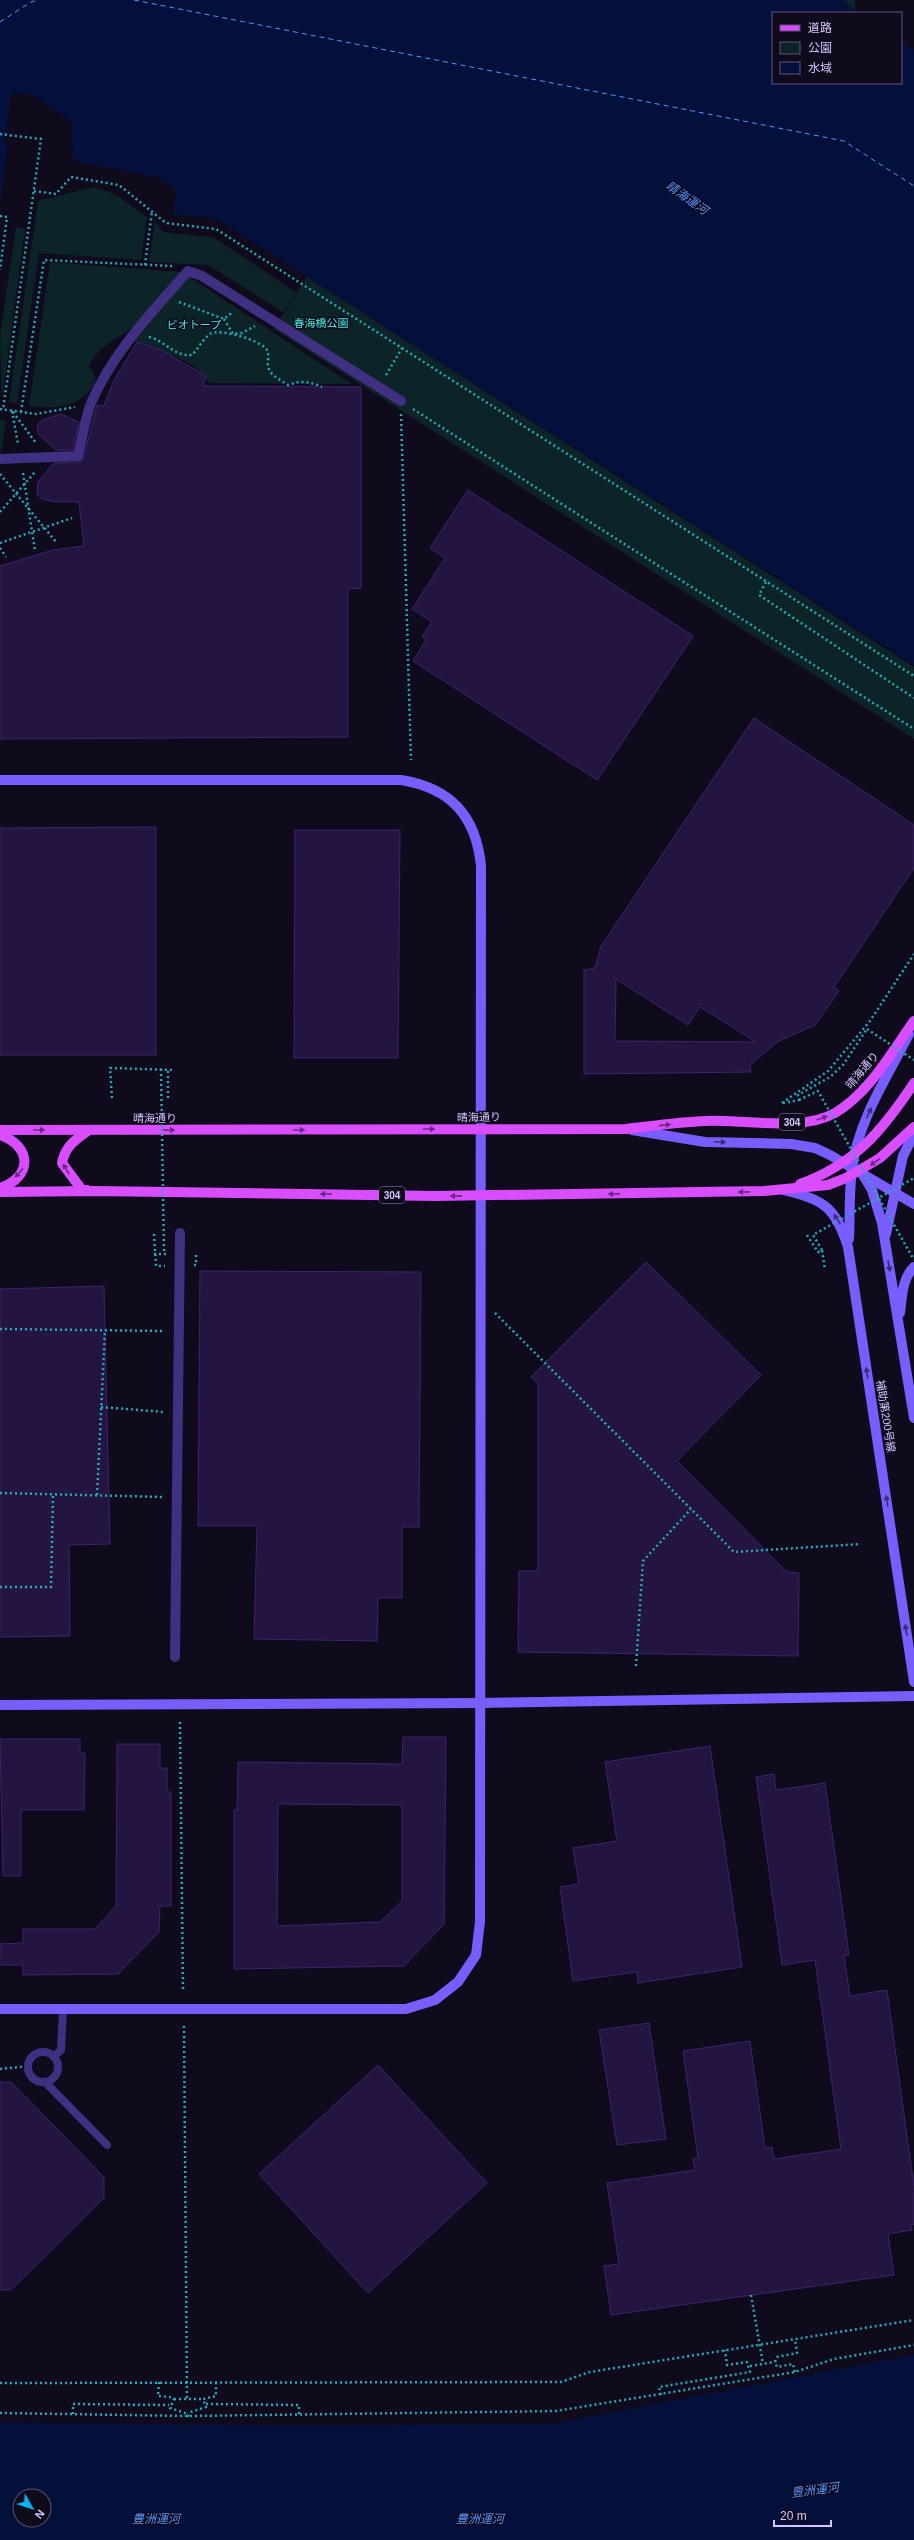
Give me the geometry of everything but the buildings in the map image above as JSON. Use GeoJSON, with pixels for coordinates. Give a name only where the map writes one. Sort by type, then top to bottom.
{"type":"FeatureCollection","features":[{"type":"Feature","properties":{"kind":"main road","name":"晴海通り"},"geometry":{"type":"LineString","coordinates":[[0,1130],[626,1129],[704,1121],[797,1122],[822,1118],[834,1113],[862,1090],[914,1021]]}},
{"type":"Feature","properties":{"kind":"main road","name":"304"},"geometry":{"type":"LineString","coordinates":[[854,1171],[854,1155],[878,1135],[914,1083]]}},
{"type":"Feature","properties":{"kind":"main road","name":"304"},"geometry":{"type":"LineString","coordinates":[[0,1192],[95,1191],[480,1196],[783,1190],[828,1185],[880,1158],[914,1127]]}},
{"type":"Feature","properties":{"kind":"main road"},"geometry":{"type":"LineString","coordinates":[[89,1130],[69,1146],[64,1154],[62,1163],[82,1190],[95,1191]]}},
{"type":"Feature","properties":{"kind":"main road"},"geometry":{"type":"LineString","coordinates":[[0,1135],[14,1143],[25,1157],[26,1163],[19,1175],[0,1188]]}},
{"type":"Feature","properties":{"kind":"main road","name":"304"},"geometry":{"type":"LineString","coordinates":[[783,1190],[822,1176],[854,1171]]}},
{"type":"Feature","properties":{"kind":"street"},"geometry":{"type":"LineString","coordinates":[[0,460],[47,459],[78,456],[91,404],[119,353],[188,271],[202,276],[400,401]]}},
{"type":"Feature","properties":{"kind":"street"},"geometry":{"type":"LineString","coordinates":[[0,780],[401,780],[422,783],[445,796],[461,811],[470,826],[480,853],[481,1129],[480,1922],[476,1955],[458,1982],[435,2000],[406,2009],[0,2009]]}},
{"type":"Feature","properties":{"kind":"street"},"geometry":{"type":"LineString","coordinates":[[854,1155],[866,1119],[914,1025]]}},
{"type":"Feature","properties":{"kind":"street"},"geometry":{"type":"LineString","coordinates":[[626,1129],[705,1142],[803,1146],[820,1150],[854,1171],[914,1204]]}},
{"type":"Feature","properties":{"kind":"street"},"geometry":{"type":"LineString","coordinates":[[885,1243],[894,1192],[903,1156],[914,1134]]}},
{"type":"Feature","properties":{"kind":"street"},"geometry":{"type":"LineString","coordinates":[[854,1171],[876,1203],[882,1223],[914,1418]]}},
{"type":"Feature","properties":{"kind":"street"},"geometry":{"type":"LineString","coordinates":[[848,1247],[854,1171]]}},
{"type":"Feature","properties":{"kind":"street","name":"補助第200号線"},"geometry":{"type":"LineString","coordinates":[[783,1190],[801,1194],[825,1205],[841,1224],[848,1247],[914,1682]]}},
{"type":"Feature","properties":{"kind":"street"},"geometry":{"type":"LineString","coordinates":[[176,1657],[180,1233]]}},
{"type":"Feature","properties":{"kind":"street"},"geometry":{"type":"LineString","coordinates":[[898,1322],[904,1288],[909,1271],[914,1267]]}},
{"type":"Feature","properties":{"kind":"street"},"geometry":{"type":"LineString","coordinates":[[0,1705],[481,1703],[914,1696]]}},
{"type":"Feature","properties":{"kind":"lane"},"geometry":{"type":"LineString","coordinates":[[54,2056],[61,2050],[63,2009]]}},
{"type":"Feature","properties":{"kind":"lane"},"geometry":{"type":"LineString","coordinates":[[45,2082],[54,2078],[59,2069],[54,2056],[46,2051],[35,2053],[28,2066],[31,2076],[35,2080],[45,2082],[107,2145]]}},
{"type":"Feature","properties":{"kind":"path"},"geometry":{"type":"LineString","coordinates":[[0,134],[41,139],[2,410],[36,414],[91,404]]}},
{"type":"Feature","properties":{"kind":"path"},"geometry":{"type":"LineString","coordinates":[[34,191],[56,194],[71,177],[119,185],[166,223],[216,229],[914,676]]}},
{"type":"Feature","properties":{"kind":"path"},"geometry":{"type":"LineString","coordinates":[[144,265],[152,211]]}},
{"type":"Feature","properties":{"kind":"path"},"geometry":{"type":"LineString","coordinates":[[0,216],[7,217],[0,270]]}},
{"type":"Feature","properties":{"kind":"path"},"geometry":{"type":"LineString","coordinates":[[20,412],[44,260],[174,267],[188,271]]}},
{"type":"Feature","properties":{"kind":"path"},"geometry":{"type":"LineString","coordinates":[[166,296],[224,319],[233,334]]}},
{"type":"Feature","properties":{"kind":"path"},"geometry":{"type":"LineString","coordinates":[[224,319],[244,302]]}},
{"type":"Feature","properties":{"kind":"path"},"geometry":{"type":"LineString","coordinates":[[233,334],[242,333],[266,316]]}},
{"type":"Feature","properties":{"kind":"path"},"geometry":{"type":"LineString","coordinates":[[129,340],[150,337],[161,340],[180,354],[192,355],[204,340],[217,331],[233,334],[259,343],[266,348],[269,353],[267,365],[271,374],[288,385],[297,382],[311,382],[322,387]]}},
{"type":"Feature","properties":{"kind":"path"},"geometry":{"type":"LineString","coordinates":[[378,387],[402,348]]}},
{"type":"Feature","properties":{"kind":"path"},"geometry":{"type":"LineString","coordinates":[[400,401],[914,729]]}},
{"type":"Feature","properties":{"kind":"path"},"geometry":{"type":"LineString","coordinates":[[400,401],[411,760]]}},
{"type":"Feature","properties":{"kind":"path"},"geometry":{"type":"LineString","coordinates":[[0,512],[24,483],[47,459],[12,411]]}},
{"type":"Feature","properties":{"kind":"path"},"geometry":{"type":"LineString","coordinates":[[12,411],[36,552]]}},
{"type":"Feature","properties":{"kind":"path"},"geometry":{"type":"LineString","coordinates":[[0,474],[56,542]]}},
{"type":"Feature","properties":{"kind":"path"},"geometry":{"type":"LineString","coordinates":[[0,543],[72,518]]}},
{"type":"Feature","properties":{"kind":"path"},"geometry":{"type":"LineString","coordinates":[[0,548],[6,557]]}},
{"type":"Feature","properties":{"kind":"path"},"geometry":{"type":"LineString","coordinates":[[766,582],[759,594],[914,698]]}},
{"type":"Feature","properties":{"kind":"path"},"geometry":{"type":"LineString","coordinates":[[914,954],[870,1020],[828,1071],[782,1103],[799,1100],[818,1091],[914,1260]]}},
{"type":"Feature","properties":{"kind":"path"},"geometry":{"type":"LineString","coordinates":[[799,1100],[798,1095],[830,1077],[843,1065],[867,1029],[914,1060]]}},
{"type":"Feature","properties":{"kind":"path"},"geometry":{"type":"LineString","coordinates":[[112,1098],[110,1068],[174,1070],[166,1070],[168,1098]]}},
{"type":"Feature","properties":{"kind":"path"},"geometry":{"type":"LineString","coordinates":[[154,1254],[164,1254],[161,1070]]}},
{"type":"Feature","properties":{"kind":"path"},"geometry":{"type":"LineString","coordinates":[[828,1071],[830,1077]]}},
{"type":"Feature","properties":{"kind":"path"},"geometry":{"type":"LineString","coordinates":[[825,1270],[822,1250],[813,1235],[879,1196],[914,1178]]}},
{"type":"Feature","properties":{"kind":"path"},"geometry":{"type":"LineString","coordinates":[[154,1234],[154,1254],[156,1266]]}},
{"type":"Feature","properties":{"kind":"path"},"geometry":{"type":"LineString","coordinates":[[807,1235],[818,1252],[822,1250]]}},
{"type":"Feature","properties":{"kind":"path"},"geometry":{"type":"LineString","coordinates":[[493,1311],[734,1552],[861,1544]]}},
{"type":"Feature","properties":{"kind":"path"},"geometry":{"type":"LineString","coordinates":[[0,1329],[179,1331]]}},
{"type":"Feature","properties":{"kind":"path"},"geometry":{"type":"LineString","coordinates":[[97,1495],[105,1330]]}},
{"type":"Feature","properties":{"kind":"path"},"geometry":{"type":"LineString","coordinates":[[101,1407],[178,1413]]}},
{"type":"Feature","properties":{"kind":"path"},"geometry":{"type":"LineString","coordinates":[[0,1493],[177,1497]]}},
{"type":"Feature","properties":{"kind":"path"},"geometry":{"type":"LineString","coordinates":[[0,1587],[51,1587],[53,1494]]}},
{"type":"Feature","properties":{"kind":"path"},"geometry":{"type":"LineString","coordinates":[[636,1666],[643,1561],[691,1509]]}},
{"type":"Feature","properties":{"kind":"path"},"geometry":{"type":"LineString","coordinates":[[180,1722],[183,1992]]}},
{"type":"Feature","properties":{"kind":"path"},"geometry":{"type":"LineString","coordinates":[[184,2026],[187,2399]]}},
{"type":"Feature","properties":{"kind":"path"},"geometry":{"type":"LineString","coordinates":[[0,2069],[28,2066]]}},
{"type":"Feature","properties":{"kind":"path"},"geometry":{"type":"LineString","coordinates":[[751,2295],[763,2364]]}},
{"type":"Feature","properties":{"kind":"path"},"geometry":{"type":"LineString","coordinates":[[0,2383],[187,2381],[561,2382],[590,2372],[914,2320]]}},
{"type":"Feature","properties":{"kind":"path"},"geometry":{"type":"LineString","coordinates":[[775,2362],[777,2357],[797,2353],[795,2338]]}},
{"type":"Feature","properties":{"kind":"path"},"geometry":{"type":"LineString","coordinates":[[0,2412],[188,2416],[556,2411],[795,2372],[834,2359],[914,2345]]}},
{"type":"Feature","properties":{"kind":"path"},"geometry":{"type":"LineString","coordinates":[[661,2395],[660,2387],[750,2372],[750,2366],[747,2362],[727,2365],[725,2350]]}},
{"type":"Feature","properties":{"kind":"path"},"geometry":{"type":"LineString","coordinates":[[750,2366],[775,2362]]}},
{"type":"Feature","properties":{"kind":"path"},"geometry":{"type":"LineString","coordinates":[[775,2362],[777,2367],[793,2364],[795,2372]]}},
{"type":"Feature","properties":{"kind":"path"},"geometry":{"type":"LineString","coordinates":[[159,2382],[158,2396],[170,2397],[174,2399],[203,2400],[216,2396],[216,2382]]}},
{"type":"Feature","properties":{"kind":"path"},"geometry":{"type":"LineString","coordinates":[[169,2405],[174,2399]]}},
{"type":"Feature","properties":{"kind":"path"},"geometry":{"type":"LineString","coordinates":[[203,2400],[206,2404]]}},
{"type":"Feature","properties":{"kind":"path"},"geometry":{"type":"LineString","coordinates":[[73,2414],[73,2404],[169,2405],[170,2408],[185,2413],[188,2416]]}},
{"type":"Feature","properties":{"kind":"path"},"geometry":{"type":"LineString","coordinates":[[206,2404],[299,2405],[299,2415]]}},
{"type":"Feature","properties":{"kind":"path"},"geometry":{"type":"LineString","coordinates":[[188,2416],[191,2412],[206,2407],[206,2404]]}},
{"type":"Feature","properties":{"kind":"green space"},"geometry":{"type":"Polygon","coordinates":[[[844,0],[855,0],[855,12],[844,0]]]}},
{"type":"Feature","properties":{"kind":"green space"},"geometry":{"type":"Polygon","coordinates":[[[94,187],[115,194],[147,217],[141,260],[39,253],[17,403],[9,402],[38,201],[94,187]]]}},
{"type":"Feature","properties":{"kind":"green space"},"geometry":{"type":"Polygon","coordinates":[[[155,221],[162,231],[169,233],[213,237],[297,293],[283,312],[208,265],[149,262],[155,221]]]}},
{"type":"Feature","properties":{"kind":"green space"},"geometry":{"type":"Polygon","coordinates":[[[16,227],[25,229],[2,400],[0,337],[16,227]]]}},
{"type":"Feature","properties":{"kind":"green space"},"geometry":{"type":"Polygon","coordinates":[[[50,262],[182,272],[155,306],[137,324],[110,342],[93,358],[89,366],[96,379],[85,396],[77,401],[59,407],[29,406],[50,262]]]}},
{"type":"Feature","properties":{"kind":"green space","name":"ビオトープ"},"geometry":{"type":"Polygon","coordinates":[[[188,276],[352,384],[209,383],[204,375],[187,362],[134,341],[188,276]]]}},
{"type":"Feature","properties":{"kind":"green space","name":"春海橋公園"},"geometry":{"type":"Polygon","coordinates":[[[307,277],[914,667],[914,739],[274,329],[307,277]]]}},
{"type":"Feature","properties":{"kind":"green space"},"geometry":{"type":"Polygon","coordinates":[[[0,420],[6,421],[1,453],[0,453],[0,420]]]}},
{"type":"Feature","properties":{"kind":"water","name":"晴海運河"},"geometry":{"type":"Polygon","coordinates":[[[0,0],[844,0],[856,12],[772,12],[772,84],[902,84],[902,42],[914,50],[914,665],[217,219],[173,214],[177,190],[157,177],[73,161],[72,122],[32,94],[11,93],[5,145],[8,146],[0,204],[0,0]]]}},
{"type":"Feature","properties":{"kind":"water","name":"豊洲運河"},"geometry":{"type":"Polygon","coordinates":[[[914,2355],[914,2540],[0,2540],[0,2422],[284,2426],[550,2424],[914,2355]]]}},
{"type":"Feature","properties":{"kind":"ferry route"},"geometry":{"type":"LineString","coordinates":[[0,22],[31,2],[38,0]]}},
{"type":"Feature","properties":{"kind":"ferry route"},"geometry":{"type":"LineString","coordinates":[[134,0],[844,141],[914,186]]}}]}
